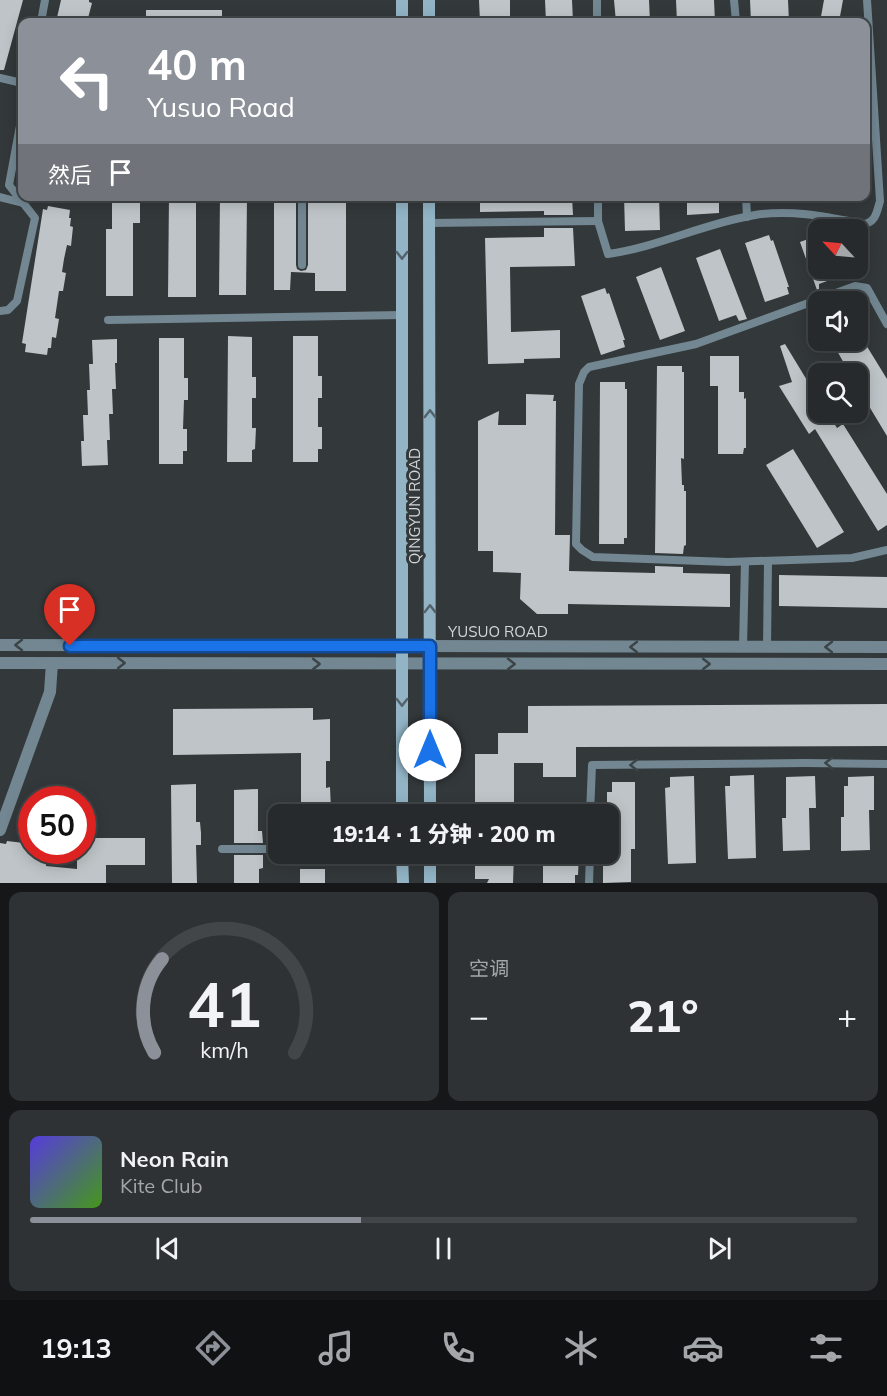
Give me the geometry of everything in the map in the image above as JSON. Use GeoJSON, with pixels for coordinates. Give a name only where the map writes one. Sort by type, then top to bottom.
{"type":"FeatureCollection","features":[{"type":"Feature","properties":{"kind":"main road"},"geometry":{"type":"LineString","coordinates":[[402,0],[402,18]]}},
{"type":"Feature","properties":{"kind":"main road"},"geometry":{"type":"LineString","coordinates":[[429,0],[429,18]]}},
{"type":"Feature","properties":{"kind":"main road","name":"QINGYUN ROAD"},"geometry":{"type":"LineString","coordinates":[[402,201],[402,804]]}},
{"type":"Feature","properties":{"kind":"main road","name":"QINGYUN ROAD"},"geometry":{"type":"LineString","coordinates":[[429,201],[430,804]]}},
{"type":"Feature","properties":{"kind":"main road"},"geometry":{"type":"LineString","coordinates":[[402,864],[403,883]]}},
{"type":"Feature","properties":{"kind":"main road"},"geometry":{"type":"LineString","coordinates":[[430,864],[430,883]]}},
{"type":"Feature","properties":{"kind":"street","name":"YUSUO ROAD"},"geometry":{"type":"LineString","coordinates":[[0,645],[887,646]]}},
{"type":"Feature","properties":{"kind":"street"},"geometry":{"type":"LineString","coordinates":[[0,663],[887,664]]}},
{"type":"Feature","properties":{"kind":"street"},"geometry":{"type":"LineString","coordinates":[[0,830],[50,692],[52,663]]}},
{"type":"Feature","properties":{"kind":"lane"},"geometry":{"type":"LineString","coordinates":[[42,18],[45,0]]}},
{"type":"Feature","properties":{"kind":"lane"},"geometry":{"type":"LineString","coordinates":[[597,0],[597,18]]}},
{"type":"Feature","properties":{"kind":"lane"},"geometry":{"type":"LineString","coordinates":[[734,0],[736,18]]}},
{"type":"Feature","properties":{"kind":"lane"},"geometry":{"type":"LineString","coordinates":[[867,0],[868,18]]}},
{"type":"Feature","properties":{"kind":"lane"},"geometry":{"type":"LineString","coordinates":[[598,201],[598,221],[608,254],[628,251],[733,219],[778,213],[806,213],[869,223],[875,218],[883,202],[870,38]]}},
{"type":"Feature","properties":{"kind":"lane"},"geometry":{"type":"LineString","coordinates":[[0,78],[18,82]]}},
{"type":"Feature","properties":{"kind":"lane"},"geometry":{"type":"LineString","coordinates":[[18,137],[9,185],[18,197]]}},
{"type":"Feature","properties":{"kind":"lane"},"geometry":{"type":"LineString","coordinates":[[0,196],[23,203],[35,218],[17,301],[8,310],[0,311]]}},
{"type":"Feature","properties":{"kind":"lane"},"geometry":{"type":"LineString","coordinates":[[302,201],[302,265]]}},
{"type":"Feature","properties":{"kind":"lane"},"geometry":{"type":"LineString","coordinates":[[746,201],[747,217]]}},
{"type":"Feature","properties":{"kind":"lane"},"geometry":{"type":"LineString","coordinates":[[429,223],[598,221]]}},
{"type":"Feature","properties":{"kind":"lane"},"geometry":{"type":"LineString","coordinates":[[887,324],[867,288],[855,285],[696,344],[589,366],[579,384],[576,544],[593,557],[744,562],[852,558],[887,550]]}},
{"type":"Feature","properties":{"kind":"lane"},"geometry":{"type":"LineString","coordinates":[[108,320],[402,315]]}},
{"type":"Feature","properties":{"kind":"lane"},"geometry":{"type":"LineString","coordinates":[[767,646],[768,561]]}},
{"type":"Feature","properties":{"kind":"lane"},"geometry":{"type":"LineString","coordinates":[[743,647],[744,562]]}},
{"type":"Feature","properties":{"kind":"lane"},"geometry":{"type":"LineString","coordinates":[[590,804],[592,765],[887,764]]}},
{"type":"Feature","properties":{"kind":"lane"},"geometry":{"type":"LineString","coordinates":[[222,849],[268,849]]}},
{"type":"Feature","properties":{"kind":"lane"},"geometry":{"type":"LineString","coordinates":[[589,883],[590,864]]}},
{"type":"Feature","properties":{"kind":"building"},"geometry":{"type":"Polygon","coordinates":[[[0,0],[23,0],[4,70],[0,70],[0,0]]]}},
{"type":"Feature","properties":{"kind":"building"},"geometry":{"type":"Polygon","coordinates":[[[61,0],[89,0],[92,3],[88,18],[57,18],[61,0]]]}},
{"type":"Feature","properties":{"kind":"building"},"geometry":{"type":"Polygon","coordinates":[[[479,0],[510,0],[510,18],[480,18],[479,0]]]}},
{"type":"Feature","properties":{"kind":"building"},"geometry":{"type":"Polygon","coordinates":[[[545,0],[572,0],[573,18],[546,18],[545,0]]]}},
{"type":"Feature","properties":{"kind":"building"},"geometry":{"type":"Polygon","coordinates":[[[614,0],[649,0],[650,18],[616,18],[614,0]]]}},
{"type":"Feature","properties":{"kind":"building"},"geometry":{"type":"Polygon","coordinates":[[[676,0],[714,0],[715,18],[677,18],[676,0]]]}},
{"type":"Feature","properties":{"kind":"building"},"geometry":{"type":"Polygon","coordinates":[[[750,0],[788,0],[789,18],[751,18],[750,0]]]}},
{"type":"Feature","properties":{"kind":"building"},"geometry":{"type":"Polygon","coordinates":[[[824,0],[843,0],[840,18],[821,18],[824,0]]]}},
{"type":"Feature","properties":{"kind":"building"},"geometry":{"type":"Polygon","coordinates":[[[146,10],[222,10],[222,18],[146,18],[146,10]]]}},
{"type":"Feature","properties":{"kind":"building"},"geometry":{"type":"Polygon","coordinates":[[[112,201],[140,201],[140,223],[133,223],[133,296],[106,296],[106,229],[112,229],[112,201]]]}},
{"type":"Feature","properties":{"kind":"building"},"geometry":{"type":"Polygon","coordinates":[[[169,201],[196,201],[196,297],[168,297],[169,201]]]}},
{"type":"Feature","properties":{"kind":"building"},"geometry":{"type":"Polygon","coordinates":[[[220,201],[247,201],[246,295],[219,295],[220,201]]]}},
{"type":"Feature","properties":{"kind":"building"},"geometry":{"type":"Polygon","coordinates":[[[274,201],[296,201],[296,265],[301,271],[306,270],[308,265],[308,201],[346,201],[346,291],[315,291],[315,273],[291,272],[290,290],[274,290],[274,201]]]}},
{"type":"Feature","properties":{"kind":"building"},"geometry":{"type":"Polygon","coordinates":[[[480,201],[572,201],[573,215],[544,215],[544,211],[480,212],[480,201]]]}},
{"type":"Feature","properties":{"kind":"building"},"geometry":{"type":"Polygon","coordinates":[[[624,201],[659,201],[660,230],[625,231],[624,201]]]}},
{"type":"Feature","properties":{"kind":"building"},"geometry":{"type":"Polygon","coordinates":[[[687,201],[719,201],[719,213],[687,215],[687,201]]]}},
{"type":"Feature","properties":{"kind":"building"},"geometry":{"type":"Polygon","coordinates":[[[48,206],[70,210],[70,226],[73,227],[71,246],[67,245],[64,259],[62,272],[66,273],[63,291],[59,291],[55,318],[59,319],[56,338],[52,337],[51,348],[48,348],[47,355],[25,352],[26,344],[22,343],[43,209],[47,210],[48,206]]]}},
{"type":"Feature","properties":{"kind":"building"},"geometry":{"type":"Polygon","coordinates":[[[544,228],[573,228],[575,266],[510,267],[511,332],[560,330],[560,358],[524,359],[524,363],[488,364],[485,238],[544,237],[544,228]]]}},
{"type":"Feature","properties":{"kind":"building"},"geometry":{"type":"Polygon","coordinates":[[[769,235],[771,241],[773,240],[789,287],[787,287],[789,294],[765,302],[745,243],[769,235]]]}},
{"type":"Feature","properties":{"kind":"building"},"geometry":{"type":"Polygon","coordinates":[[[808,239],[808,265],[800,242],[808,239]]]}},
{"type":"Feature","properties":{"kind":"building"},"geometry":{"type":"Polygon","coordinates":[[[720,249],[747,319],[739,321],[736,315],[719,321],[696,258],[720,249]]]}},
{"type":"Feature","properties":{"kind":"building"},"geometry":{"type":"Polygon","coordinates":[[[661,267],[685,331],[660,340],[636,277],[661,267]]]}},
{"type":"Feature","properties":{"kind":"building"},"geometry":{"type":"Polygon","coordinates":[[[813,279],[833,279],[819,284],[817,290],[813,279]]]}},
{"type":"Feature","properties":{"kind":"building"},"geometry":{"type":"Polygon","coordinates":[[[605,288],[607,294],[609,293],[625,340],[623,340],[625,347],[601,355],[581,296],[605,288]]]}},
{"type":"Feature","properties":{"kind":"building"},"geometry":{"type":"Polygon","coordinates":[[[228,336],[252,337],[252,377],[256,377],[256,398],[252,398],[252,428],[256,428],[252,462],[227,462],[228,336]]]}},
{"type":"Feature","properties":{"kind":"building"},"geometry":{"type":"Polygon","coordinates":[[[293,336],[318,336],[318,376],[322,376],[322,398],[318,398],[318,427],[322,427],[322,449],[318,449],[318,462],[293,462],[293,336]]]}},
{"type":"Feature","properties":{"kind":"building"},"geometry":{"type":"Polygon","coordinates":[[[159,338],[184,338],[184,378],[188,378],[188,400],[184,400],[183,429],[187,429],[187,451],[183,451],[183,464],[159,464],[159,338]]]}},
{"type":"Feature","properties":{"kind":"building"},"geometry":{"type":"Polygon","coordinates":[[[117,339],[116,389],[112,389],[113,414],[109,414],[110,440],[107,440],[108,465],[82,466],[83,415],[88,415],[87,390],[90,390],[89,364],[93,364],[92,340],[117,339]]]}},
{"type":"Feature","properties":{"kind":"building"},"geometry":{"type":"Polygon","coordinates":[[[785,344],[808,382],[808,423],[834,423],[837,428],[843,424],[887,494],[887,525],[878,531],[815,429],[809,434],[779,386],[792,382],[780,346],[785,344]]]}},
{"type":"Feature","properties":{"kind":"building"},"geometry":{"type":"Polygon","coordinates":[[[868,348],[887,379],[887,436],[868,405],[868,363],[844,363],[837,351],[868,351],[868,348]]]}},
{"type":"Feature","properties":{"kind":"building"},"geometry":{"type":"Polygon","coordinates":[[[710,356],[739,356],[739,392],[744,392],[744,399],[746,398],[746,448],[743,454],[718,454],[718,386],[710,386],[710,356]]]}},
{"type":"Feature","properties":{"kind":"building"},"geometry":{"type":"Polygon","coordinates":[[[657,366],[682,366],[682,372],[684,372],[684,459],[681,458],[682,485],[686,491],[686,545],[683,554],[655,553],[657,366]]]}},
{"type":"Feature","properties":{"kind":"building"},"geometry":{"type":"Polygon","coordinates":[[[600,382],[625,382],[625,389],[627,389],[627,538],[624,538],[624,544],[599,544],[600,382]]]}},
{"type":"Feature","properties":{"kind":"building"},"geometry":{"type":"Polygon","coordinates":[[[526,394],[554,395],[553,401],[556,401],[555,535],[570,535],[569,571],[655,573],[655,566],[683,567],[683,573],[730,574],[730,607],[568,604],[568,614],[537,614],[520,599],[521,573],[493,572],[493,551],[478,551],[478,421],[499,411],[498,425],[526,425],[526,394]]]}},
{"type":"Feature","properties":{"kind":"building"},"geometry":{"type":"Polygon","coordinates":[[[793,449],[844,532],[817,548],[766,465],[793,449]]]}},
{"type":"Feature","properties":{"kind":"building"},"geometry":{"type":"Polygon","coordinates":[[[779,575],[887,577],[887,608],[779,606],[779,575]]]}},
{"type":"Feature","properties":{"kind":"building"},"geometry":{"type":"Polygon","coordinates":[[[887,704],[887,746],[576,747],[576,777],[543,777],[543,763],[514,763],[514,804],[475,804],[475,754],[498,754],[498,733],[528,733],[528,706],[887,704]]]}},
{"type":"Feature","properties":{"kind":"building"},"geometry":{"type":"Polygon","coordinates":[[[313,708],[313,720],[330,719],[330,761],[326,761],[326,788],[330,787],[331,804],[301,804],[301,753],[173,755],[173,709],[313,708]]]}},
{"type":"Feature","properties":{"kind":"building"},"geometry":{"type":"Polygon","coordinates":[[[754,775],[756,858],[728,859],[725,786],[730,786],[730,776],[754,775]]]}},
{"type":"Feature","properties":{"kind":"building"},"geometry":{"type":"Polygon","coordinates":[[[694,776],[696,863],[668,864],[665,788],[670,787],[670,777],[694,776]]]}},
{"type":"Feature","properties":{"kind":"building"},"geometry":{"type":"Polygon","coordinates":[[[815,776],[816,808],[809,808],[810,850],[783,851],[782,818],[786,818],[786,777],[815,776]]]}},
{"type":"Feature","properties":{"kind":"building"},"geometry":{"type":"Polygon","coordinates":[[[874,776],[874,810],[869,810],[870,850],[841,851],[844,786],[848,786],[848,777],[874,776]]]}},
{"type":"Feature","properties":{"kind":"building"},"geometry":{"type":"Polygon","coordinates":[[[612,782],[635,782],[635,849],[631,849],[631,882],[603,883],[603,864],[619,864],[619,804],[607,804],[607,792],[612,792],[612,782]]]}},
{"type":"Feature","properties":{"kind":"building"},"geometry":{"type":"Polygon","coordinates":[[[196,784],[196,822],[200,822],[201,833],[201,845],[196,845],[197,883],[172,883],[171,785],[196,784]]]}},
{"type":"Feature","properties":{"kind":"building"},"geometry":{"type":"Polygon","coordinates":[[[258,789],[258,831],[262,831],[263,843],[234,843],[234,790],[258,789]]]}},
{"type":"Feature","properties":{"kind":"building"},"geometry":{"type":"Polygon","coordinates":[[[96,838],[145,838],[145,865],[106,865],[106,883],[0,883],[0,843],[18,842],[18,864],[46,864],[46,866],[77,869],[77,864],[96,864],[96,838]]]}},
{"type":"Feature","properties":{"kind":"building"},"geometry":{"type":"Polygon","coordinates":[[[234,855],[263,855],[263,868],[259,869],[259,883],[234,883],[234,855]]]}},
{"type":"Feature","properties":{"kind":"building"},"geometry":{"type":"Polygon","coordinates":[[[475,864],[514,864],[513,883],[487,883],[489,879],[475,879],[475,864]]]}},
{"type":"Feature","properties":{"kind":"building"},"geometry":{"type":"Polygon","coordinates":[[[543,864],[579,864],[575,883],[543,883],[543,864]]]}},
{"type":"Feature","properties":{"kind":"building"},"geometry":{"type":"Polygon","coordinates":[[[300,869],[325,869],[325,883],[300,883],[300,869]]]}},
{"type":"Feature","properties":{"kind":"route"},"geometry":{"type":"LineString","coordinates":[[70,646],[430,646],[430,750]]}}]}
